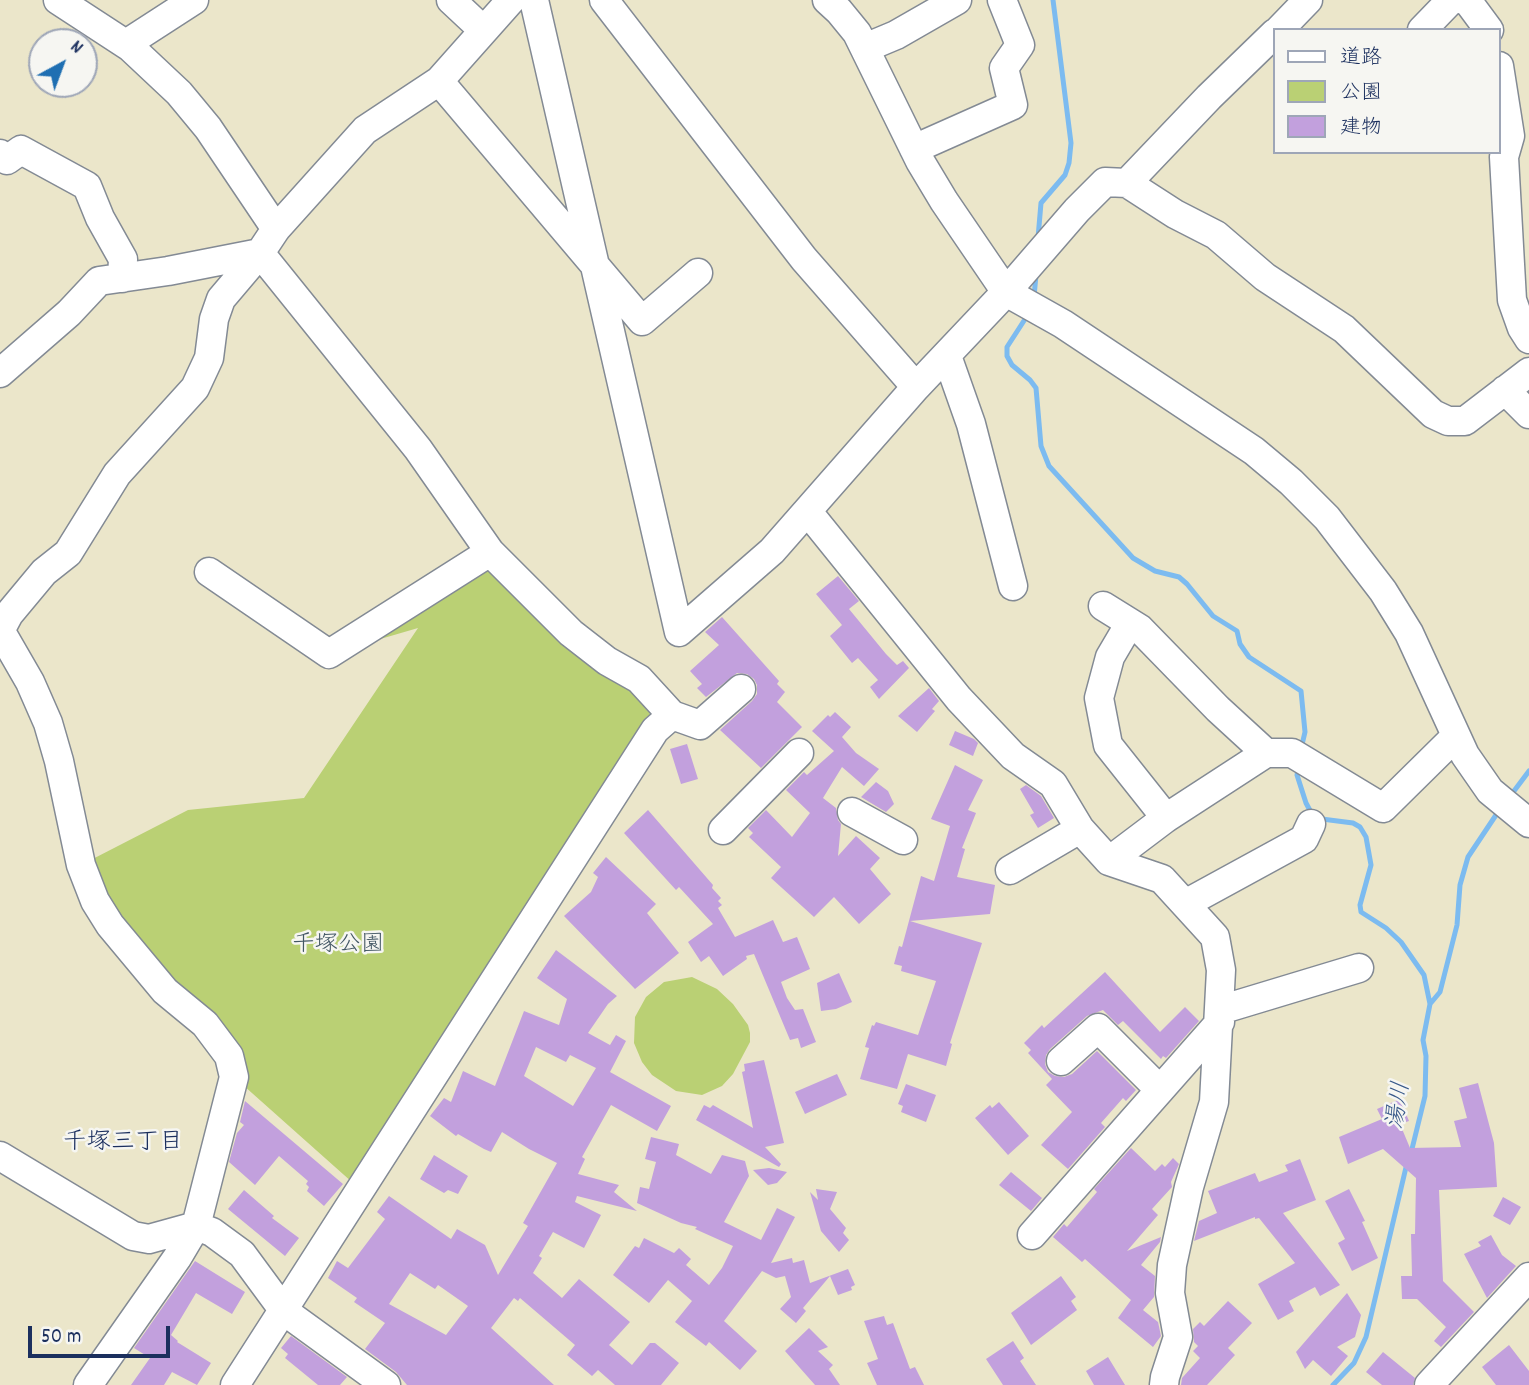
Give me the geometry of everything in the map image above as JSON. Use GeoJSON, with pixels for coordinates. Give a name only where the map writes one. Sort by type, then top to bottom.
{"type":"FeatureCollection","features":[{"type":"Feature","properties":{"kind":"street"},"geometry":{"type":"LineString","coordinates":[[58,0],[126,44],[178,93],[208,128],[275,229]]}},
{"type":"Feature","properties":{"kind":"street"},"geometry":{"type":"LineString","coordinates":[[451,0],[482,29]]}},
{"type":"Feature","properties":{"kind":"street"},"geometry":{"type":"LineString","coordinates":[[88,1385],[177,1258],[196,1226],[234,1077],[229,1056],[205,1024],[165,990],[110,925],[95,901],[81,865],[59,761],[48,723],[30,682],[0,631],[9,614],[44,572],[68,553],[117,474],[195,388],[209,358],[214,319],[221,299],[260,253],[275,229],[365,130],[439,80],[482,29],[511,0]]}},
{"type":"Feature","properties":{"kind":"street"},"geometry":{"type":"LineString","coordinates":[[534,0],[679,632],[772,551],[916,387],[1105,182],[1127,183],[1175,214],[1216,235],[1265,277],[1344,329],[1433,414],[1448,421],[1465,421],[1529,372]]}},
{"type":"Feature","properties":{"kind":"street"},"geometry":{"type":"LineString","coordinates":[[604,0],[804,259],[916,387]]}},
{"type":"Feature","properties":{"kind":"street"},"geometry":{"type":"LineString","coordinates":[[865,48],[897,35],[957,0]]}},
{"type":"Feature","properties":{"kind":"street"},"geometry":{"type":"LineString","coordinates":[[914,149],[1013,105],[1004,68],[1020,45],[1002,0]]}},
{"type":"Feature","properties":{"kind":"street"},"geometry":{"type":"LineString","coordinates":[[1281,28],[1308,0]]}},
{"type":"Feature","properties":{"kind":"street"},"geometry":{"type":"LineString","coordinates":[[1424,28],[1451,0]]}},
{"type":"Feature","properties":{"kind":"street"},"geometry":{"type":"LineString","coordinates":[[1464,0],[1488,28]]}},
{"type":"Feature","properties":{"kind":"street"},"geometry":{"type":"LineString","coordinates":[[126,44],[192,1]]}},
{"type":"Feature","properties":{"kind":"street"},"geometry":{"type":"LineString","coordinates":[[831,1],[857,33],[914,149],[944,201],[1006,292],[1063,324],[1142,376],[1254,451],[1291,481],[1327,518],[1383,591],[1409,633],[1465,755],[1490,791],[1513,809]]}},
{"type":"Feature","properties":{"kind":"street"},"geometry":{"type":"LineString","coordinates":[[1127,183],[1209,97],[1274,35]]}},
{"type":"Feature","properties":{"kind":"street"},"geometry":{"type":"LineString","coordinates":[[1501,79],[1510,136],[1504,157],[1512,300],[1529,339]]}},
{"type":"Feature","properties":{"kind":"street"},"geometry":{"type":"LineString","coordinates":[[439,80],[642,321],[698,273]]}},
{"type":"Feature","properties":{"kind":"street"},"geometry":{"type":"LineString","coordinates":[[0,154],[7,160],[21,150],[87,186],[100,218],[122,259],[121,278]]}},
{"type":"Feature","properties":{"kind":"street"},"geometry":{"type":"LineString","coordinates":[[0,373],[69,313],[99,281],[260,253]]}},
{"type":"Feature","properties":{"kind":"street"},"geometry":{"type":"LineString","coordinates":[[260,253],[418,449],[491,552],[571,633],[607,661],[639,679],[672,715],[700,725],[741,689]]}},
{"type":"Feature","properties":{"kind":"street"},"geometry":{"type":"LineString","coordinates":[[947,356],[971,424],[1013,586]]}},
{"type":"Feature","properties":{"kind":"street"},"geometry":{"type":"LineString","coordinates":[[1505,390],[1529,414]]}},
{"type":"Feature","properties":{"kind":"street"},"geometry":{"type":"LineString","coordinates":[[808,512],[959,699],[1013,756],[1053,784],[1080,829],[1109,861],[1162,879],[1215,937],[1221,971],[1214,1102],[1189,1187],[1172,1265],[1170,1293],[1178,1337],[1164,1385]]}},
{"type":"Feature","properties":{"kind":"street"},"geometry":{"type":"LineString","coordinates":[[209,572],[329,654],[491,552]]}},
{"type":"Feature","properties":{"kind":"street"},"geometry":{"type":"LineString","coordinates":[[1103,606],[1140,629],[1218,709],[1290,757],[1383,808],[1456,736]]}},
{"type":"Feature","properties":{"kind":"street"},"geometry":{"type":"LineString","coordinates":[[1130,623],[1110,657],[1099,698],[1101,710],[1108,745],[1166,818]]}},
{"type":"Feature","properties":{"kind":"street"},"geometry":{"type":"LineString","coordinates":[[235,1385],[655,730],[672,715]]}},
{"type":"Feature","properties":{"kind":"street"},"geometry":{"type":"LineString","coordinates":[[723,830],[799,752]]}},
{"type":"Feature","properties":{"kind":"street"},"geometry":{"type":"LineString","coordinates":[[1109,861],[1166,818],[1290,757]]}},
{"type":"Feature","properties":{"kind":"street"},"geometry":{"type":"LineString","coordinates":[[852,812],[903,840]]}},
{"type":"Feature","properties":{"kind":"street"},"geometry":{"type":"LineString","coordinates":[[1185,904],[1292,847],[1304,839],[1311,824]]}},
{"type":"Feature","properties":{"kind":"street"},"geometry":{"type":"LineString","coordinates":[[1010,870],[1080,829]]}},
{"type":"Feature","properties":{"kind":"street"},"geometry":{"type":"LineString","coordinates":[[1032,1235],[1160,1090],[1220,1016],[1359,968]]}},
{"type":"Feature","properties":{"kind":"street"},"geometry":{"type":"LineString","coordinates":[[1061,1061],[1098,1028],[1160,1090]]}},
{"type":"Feature","properties":{"kind":"street"},"geometry":{"type":"LineString","coordinates":[[0,1156],[133,1236],[149,1239],[196,1226],[212,1232],[242,1254],[284,1311],[386,1385]]}},
{"type":"Feature","properties":{"kind":"street"},"geometry":{"type":"LineString","coordinates":[[1429,1385],[1529,1277]]}},
{"type":"Feature","properties":{"kind":"green space","name":"千塚公園"},"geometry":{"type":"Polygon","coordinates":[[[490,552],[639,679],[655,730],[362,1191],[234,1077],[165,991],[81,865],[188,810],[304,798],[418,628],[329,654],[490,552]]]}},
{"type":"Feature","properties":{"kind":"green space"},"geometry":{"type":"Polygon","coordinates":[[[692,977],[717,989],[733,1004],[748,1025],[750,1033],[750,1042],[733,1074],[722,1086],[702,1095],[676,1091],[652,1075],[642,1062],[634,1043],[635,1017],[646,997],[664,982],[692,977]]]}},
{"type":"Feature","properties":{"kind":"building"},"geometry":{"type":"Polygon","coordinates":[[[838,576],[859,601],[849,609],[897,665],[903,661],[909,668],[879,699],[870,687],[878,680],[858,658],[852,663],[830,636],[842,625],[816,594],[838,576]]]}},
{"type":"Feature","properties":{"kind":"building"},"geometry":{"type":"Polygon","coordinates":[[[722,617],[779,681],[777,684],[785,692],[777,702],[802,727],[761,768],[720,730],[757,694],[754,679],[747,674],[737,673],[706,697],[697,688],[702,684],[690,671],[719,645],[705,632],[722,617]]]}},
{"type":"Feature","properties":{"kind":"building"},"geometry":{"type":"Polygon","coordinates":[[[929,688],[939,701],[932,709],[935,711],[917,732],[898,716],[929,688]]]}},
{"type":"Feature","properties":{"kind":"building"},"geometry":{"type":"Polygon","coordinates":[[[835,712],[851,727],[842,737],[856,753],[879,769],[864,786],[842,767],[823,798],[836,808],[841,824],[838,856],[856,836],[880,858],[870,869],[891,894],[859,924],[834,897],[814,917],[771,878],[781,867],[749,837],[753,833],[748,828],[766,810],[792,837],[810,813],[786,790],[804,772],[807,775],[834,751],[812,731],[828,715],[830,717],[835,712]]]}},
{"type":"Feature","properties":{"kind":"building"},"geometry":{"type":"Polygon","coordinates":[[[955,731],[978,743],[973,756],[949,745],[955,731]]]}},
{"type":"Feature","properties":{"kind":"building"},"geometry":{"type":"Polygon","coordinates":[[[687,744],[698,779],[681,784],[670,749],[687,744]]]}},
{"type":"Feature","properties":{"kind":"building"},"geometry":{"type":"Polygon","coordinates":[[[955,765],[983,780],[968,810],[976,813],[962,848],[965,849],[957,877],[995,885],[990,914],[910,921],[982,943],[950,1043],[952,1044],[946,1066],[908,1054],[897,1089],[860,1079],[869,1048],[865,1047],[872,1025],[876,1022],[918,1035],[936,981],[901,971],[902,966],[894,964],[899,946],[902,947],[921,876],[934,881],[950,826],[931,819],[955,765]]]}},
{"type":"Feature","properties":{"kind":"building"},"geometry":{"type":"Polygon","coordinates":[[[876,782],[888,791],[894,804],[886,812],[861,797],[876,782]]]}},
{"type":"Feature","properties":{"kind":"building"},"geometry":{"type":"Polygon","coordinates":[[[1026,785],[1041,796],[1054,818],[1038,828],[1030,815],[1034,813],[1020,789],[1026,785]]]}},
{"type":"Feature","properties":{"kind":"building"},"geometry":{"type":"Polygon","coordinates":[[[648,810],[713,885],[712,888],[721,898],[718,901],[722,905],[718,908],[735,937],[773,920],[783,942],[797,937],[810,969],[781,982],[795,1010],[803,1009],[816,1042],[801,1048],[798,1038],[790,1040],[754,954],[746,956],[747,959],[723,976],[709,956],[701,962],[688,942],[713,924],[679,887],[676,890],[624,833],[648,810]]]}},
{"type":"Feature","properties":{"kind":"building"},"geometry":{"type":"Polygon","coordinates":[[[606,857],[656,904],[647,913],[679,953],[635,989],[564,916],[591,892],[598,877],[593,873],[606,857]]]}},
{"type":"Feature","properties":{"kind":"building"},"geometry":{"type":"Polygon","coordinates":[[[556,950],[617,996],[608,1004],[588,1033],[610,1045],[616,1035],[626,1041],[610,1072],[671,1106],[657,1131],[611,1105],[582,1157],[585,1159],[578,1174],[619,1185],[614,1192],[637,1211],[577,1196],[575,1202],[601,1215],[584,1248],[553,1232],[533,1273],[562,1298],[579,1279],[630,1322],[609,1345],[632,1365],[650,1343],[655,1343],[679,1363],[661,1385],[615,1385],[598,1370],[592,1376],[567,1355],[575,1345],[520,1298],[518,1301],[514,1298],[491,1328],[554,1385],[407,1385],[396,1372],[365,1349],[385,1323],[354,1302],[357,1298],[328,1278],[337,1261],[348,1268],[385,1219],[377,1212],[389,1196],[451,1239],[457,1229],[485,1245],[498,1275],[528,1226],[523,1223],[557,1163],[502,1132],[491,1152],[458,1134],[456,1136],[430,1116],[444,1098],[451,1102],[463,1071],[495,1086],[524,1011],[559,1025],[567,999],[537,978],[556,950]],[[536,1047],[524,1076],[573,1106],[596,1068],[570,1055],[566,1062],[536,1047]],[[410,1273],[389,1304],[446,1335],[468,1306],[438,1285],[435,1289],[410,1273]]]}},
{"type":"Feature","properties":{"kind":"building"},"geometry":{"type":"Polygon","coordinates":[[[1105,972],[1160,1032],[1185,1007],[1199,1021],[1166,1058],[1163,1056],[1161,1059],[1123,1021],[1118,1025],[1103,1010],[1087,1016],[1050,1049],[1045,1064],[1048,1072],[1055,1076],[1072,1074],[1097,1051],[1136,1090],[1126,1101],[1123,1098],[1101,1123],[1105,1127],[1068,1169],[1041,1145],[1072,1112],[1046,1085],[1052,1079],[1028,1053],[1031,1050],[1024,1043],[1105,972]]]}},
{"type":"Feature","properties":{"kind":"building"},"geometry":{"type":"Polygon","coordinates":[[[839,973],[852,1002],[836,1009],[821,1011],[817,983],[839,973]]]}},
{"type":"Feature","properties":{"kind":"building"},"geometry":{"type":"Polygon","coordinates":[[[764,1060],[784,1143],[765,1147],[781,1164],[779,1167],[696,1120],[704,1105],[710,1108],[713,1105],[753,1128],[742,1072],[745,1071],[744,1064],[764,1060]]]}},
{"type":"Feature","properties":{"kind":"building"},"geometry":{"type":"Polygon","coordinates":[[[837,1074],[847,1095],[805,1114],[795,1092],[837,1074]]]}},
{"type":"Feature","properties":{"kind":"building"},"geometry":{"type":"Polygon","coordinates":[[[1478,1083],[1494,1143],[1497,1187],[1439,1190],[1443,1281],[1474,1312],[1441,1347],[1434,1341],[1446,1327],[1417,1299],[1402,1299],[1401,1276],[1412,1276],[1411,1234],[1415,1234],[1416,1178],[1383,1149],[1348,1164],[1339,1137],[1382,1119],[1377,1109],[1400,1099],[1409,1121],[1400,1124],[1410,1148],[1461,1147],[1454,1121],[1467,1118],[1459,1088],[1478,1083]]]}},
{"type":"Feature","properties":{"kind":"building"},"geometry":{"type":"Polygon","coordinates":[[[906,1084],[936,1095],[926,1122],[901,1112],[903,1106],[898,1104],[906,1084]]]}},
{"type":"Feature","properties":{"kind":"building"},"geometry":{"type":"Polygon","coordinates":[[[245,1101],[343,1184],[324,1206],[307,1191],[308,1181],[279,1156],[255,1185],[229,1162],[237,1133],[244,1125],[240,1122],[245,1101]]]}},
{"type":"Feature","properties":{"kind":"building"},"geometry":{"type":"Polygon","coordinates":[[[999,1102],[1029,1136],[1008,1155],[975,1118],[990,1105],[992,1108],[999,1102]]]}},
{"type":"Feature","properties":{"kind":"building"},"geometry":{"type":"Polygon","coordinates":[[[651,1137],[679,1144],[676,1155],[711,1174],[722,1155],[745,1161],[749,1176],[724,1222],[761,1240],[777,1208],[795,1217],[771,1263],[792,1258],[793,1263],[804,1260],[810,1283],[848,1269],[855,1285],[851,1287],[852,1290],[838,1295],[830,1276],[803,1308],[806,1311],[796,1323],[780,1309],[791,1297],[785,1276],[776,1278],[762,1271],[724,1321],[757,1351],[740,1370],[709,1342],[706,1346],[675,1322],[692,1301],[668,1280],[649,1303],[613,1275],[635,1246],[639,1248],[644,1238],[674,1253],[679,1248],[691,1259],[686,1265],[709,1285],[722,1268],[733,1246],[695,1229],[697,1227],[681,1223],[637,1203],[640,1187],[649,1189],[656,1162],[645,1159],[651,1137]]]}},
{"type":"Feature","properties":{"kind":"building"},"geometry":{"type":"Polygon","coordinates":[[[1131,1148],[1155,1171],[1162,1164],[1165,1167],[1173,1158],[1179,1164],[1171,1182],[1172,1187],[1152,1209],[1158,1215],[1127,1251],[1161,1237],[1141,1265],[1155,1276],[1154,1297],[1143,1310],[1158,1322],[1161,1336],[1153,1347],[1118,1318],[1131,1300],[1085,1259],[1082,1262],[1053,1237],[1064,1224],[1067,1227],[1097,1192],[1094,1189],[1131,1148]]]}},
{"type":"Feature","properties":{"kind":"building"},"geometry":{"type":"Polygon","coordinates":[[[434,1155],[468,1176],[458,1194],[448,1190],[444,1193],[420,1179],[434,1155]]]}},
{"type":"Feature","properties":{"kind":"building"},"geometry":{"type":"Polygon","coordinates":[[[1300,1159],[1316,1200],[1283,1213],[1340,1285],[1320,1296],[1315,1287],[1289,1301],[1294,1311],[1278,1320],[1258,1284],[1295,1263],[1259,1218],[1255,1217],[1194,1241],[1199,1221],[1217,1213],[1208,1191],[1255,1173],[1259,1182],[1288,1171],[1285,1165],[1300,1159]]]}},
{"type":"Feature","properties":{"kind":"building"},"geometry":{"type":"Polygon","coordinates":[[[769,1168],[787,1172],[777,1183],[768,1185],[753,1170],[769,1168]]]}},
{"type":"Feature","properties":{"kind":"building"},"geometry":{"type":"Polygon","coordinates":[[[1011,1172],[1042,1198],[1031,1211],[999,1185],[1011,1172]]]}},
{"type":"Feature","properties":{"kind":"building"},"geometry":{"type":"Polygon","coordinates":[[[816,1189],[837,1192],[830,1209],[846,1228],[843,1233],[849,1240],[839,1252],[821,1231],[810,1192],[818,1200],[816,1189]]]}},
{"type":"Feature","properties":{"kind":"building"},"geometry":{"type":"Polygon","coordinates":[[[1349,1189],[1365,1221],[1362,1222],[1378,1258],[1352,1271],[1338,1243],[1345,1239],[1325,1201],[1349,1189]]]}},
{"type":"Feature","properties":{"kind":"building"},"geometry":{"type":"Polygon","coordinates":[[[244,1190],[274,1216],[272,1218],[299,1238],[285,1256],[228,1209],[244,1190]]]}},
{"type":"Feature","properties":{"kind":"building"},"geometry":{"type":"Polygon","coordinates":[[[1503,1197],[1521,1207],[1510,1225],[1493,1216],[1503,1197]]]}},
{"type":"Feature","properties":{"kind":"building"},"geometry":{"type":"Polygon","coordinates":[[[1491,1235],[1502,1255],[1516,1266],[1487,1298],[1464,1254],[1481,1246],[1478,1242],[1491,1235]]]}},
{"type":"Feature","properties":{"kind":"building"},"geometry":{"type":"Polygon","coordinates":[[[195,1261],[245,1292],[232,1314],[196,1293],[171,1335],[177,1342],[211,1363],[197,1385],[172,1372],[164,1385],[131,1385],[150,1358],[134,1348],[195,1261]]]}},
{"type":"Feature","properties":{"kind":"building"},"geometry":{"type":"Polygon","coordinates":[[[1061,1276],[1076,1297],[1071,1301],[1077,1310],[1031,1345],[1011,1313],[1061,1276]]]}},
{"type":"Feature","properties":{"kind":"building"},"geometry":{"type":"Polygon","coordinates":[[[1347,1293],[1361,1315],[1355,1337],[1337,1347],[1348,1356],[1331,1376],[1313,1360],[1305,1369],[1296,1352],[1347,1293]]]}},
{"type":"Feature","properties":{"kind":"building"},"geometry":{"type":"Polygon","coordinates":[[[1228,1301],[1252,1323],[1228,1348],[1235,1355],[1207,1385],[1181,1385],[1182,1378],[1200,1358],[1193,1351],[1198,1346],[1194,1342],[1193,1329],[1200,1322],[1204,1326],[1228,1301]]]}},
{"type":"Feature","properties":{"kind":"building"},"geometry":{"type":"Polygon","coordinates":[[[884,1316],[887,1325],[893,1323],[910,1369],[915,1367],[924,1385],[877,1385],[867,1363],[878,1359],[864,1321],[884,1316]]]}},
{"type":"Feature","properties":{"kind":"building"},"geometry":{"type":"Polygon","coordinates":[[[809,1328],[828,1347],[818,1351],[833,1365],[829,1369],[840,1385],[815,1385],[785,1351],[809,1328]]]}},
{"type":"Feature","properties":{"kind":"building"},"geometry":{"type":"Polygon","coordinates":[[[291,1336],[347,1377],[340,1385],[318,1385],[285,1358],[288,1354],[281,1348],[291,1336]]]}},
{"type":"Feature","properties":{"kind":"building"},"geometry":{"type":"Polygon","coordinates":[[[1013,1341],[1024,1358],[1020,1361],[1036,1385],[1003,1385],[986,1359],[1013,1341]]]}},
{"type":"Feature","properties":{"kind":"building"},"geometry":{"type":"Polygon","coordinates":[[[1509,1345],[1529,1371],[1529,1385],[1496,1385],[1482,1367],[1509,1345]]]}},
{"type":"Feature","properties":{"kind":"building"},"geometry":{"type":"Polygon","coordinates":[[[1383,1352],[1415,1378],[1413,1385],[1382,1385],[1366,1372],[1383,1352]]]}},
{"type":"Feature","properties":{"kind":"building"},"geometry":{"type":"Polygon","coordinates":[[[1108,1357],[1125,1385],[1094,1385],[1086,1371],[1108,1357]]]}},
{"type":"Feature","properties":{"kind":"waterway"},"geometry":{"type":"LineString","coordinates":[[1038,238],[1041,203],[1065,175],[1071,143],[1053,0]]}},
{"type":"Feature","properties":{"kind":"waterway"},"geometry":{"type":"LineString","coordinates":[[1034,297],[1036,275]]}},
{"type":"Feature","properties":{"kind":"waterway"},"geometry":{"type":"LineString","coordinates":[[1029,313],[1007,347],[1007,356],[1012,365],[1036,388],[1041,446],[1049,466],[1133,558],[1155,571],[1179,577],[1213,616],[1237,631],[1240,644],[1249,657],[1301,691],[1305,732],[1301,749]]}},
{"type":"Feature","properties":{"kind":"waterway"},"geometry":{"type":"LineString","coordinates":[[1299,766],[1297,775],[1314,818],[1353,823],[1360,827],[1366,837],[1371,865],[1360,905],[1361,912],[1386,928],[1401,942],[1424,975],[1430,1004]]}},
{"type":"Feature","properties":{"kind":"waterway"},"geometry":{"type":"LineString","coordinates":[[1511,795],[1529,771]]}},
{"type":"Feature","properties":{"kind":"waterway","name":"湯川"},"geometry":{"type":"LineString","coordinates":[[1411,1153],[1425,1096],[1426,1056],[1423,1040],[1430,1004],[1440,992],[1457,925],[1460,885],[1468,857],[1500,809]]}},
{"type":"Feature","properties":{"kind":"waterway","name":"湯川"},"geometry":{"type":"LineString","coordinates":[[1333,1385],[1354,1363],[1366,1337],[1407,1163]]}},
{"type":"Feature","properties":{"kind":"district","name":"千塚三丁目"},"geometry":{"type":"Point","coordinates":[123,1145]}}]}
